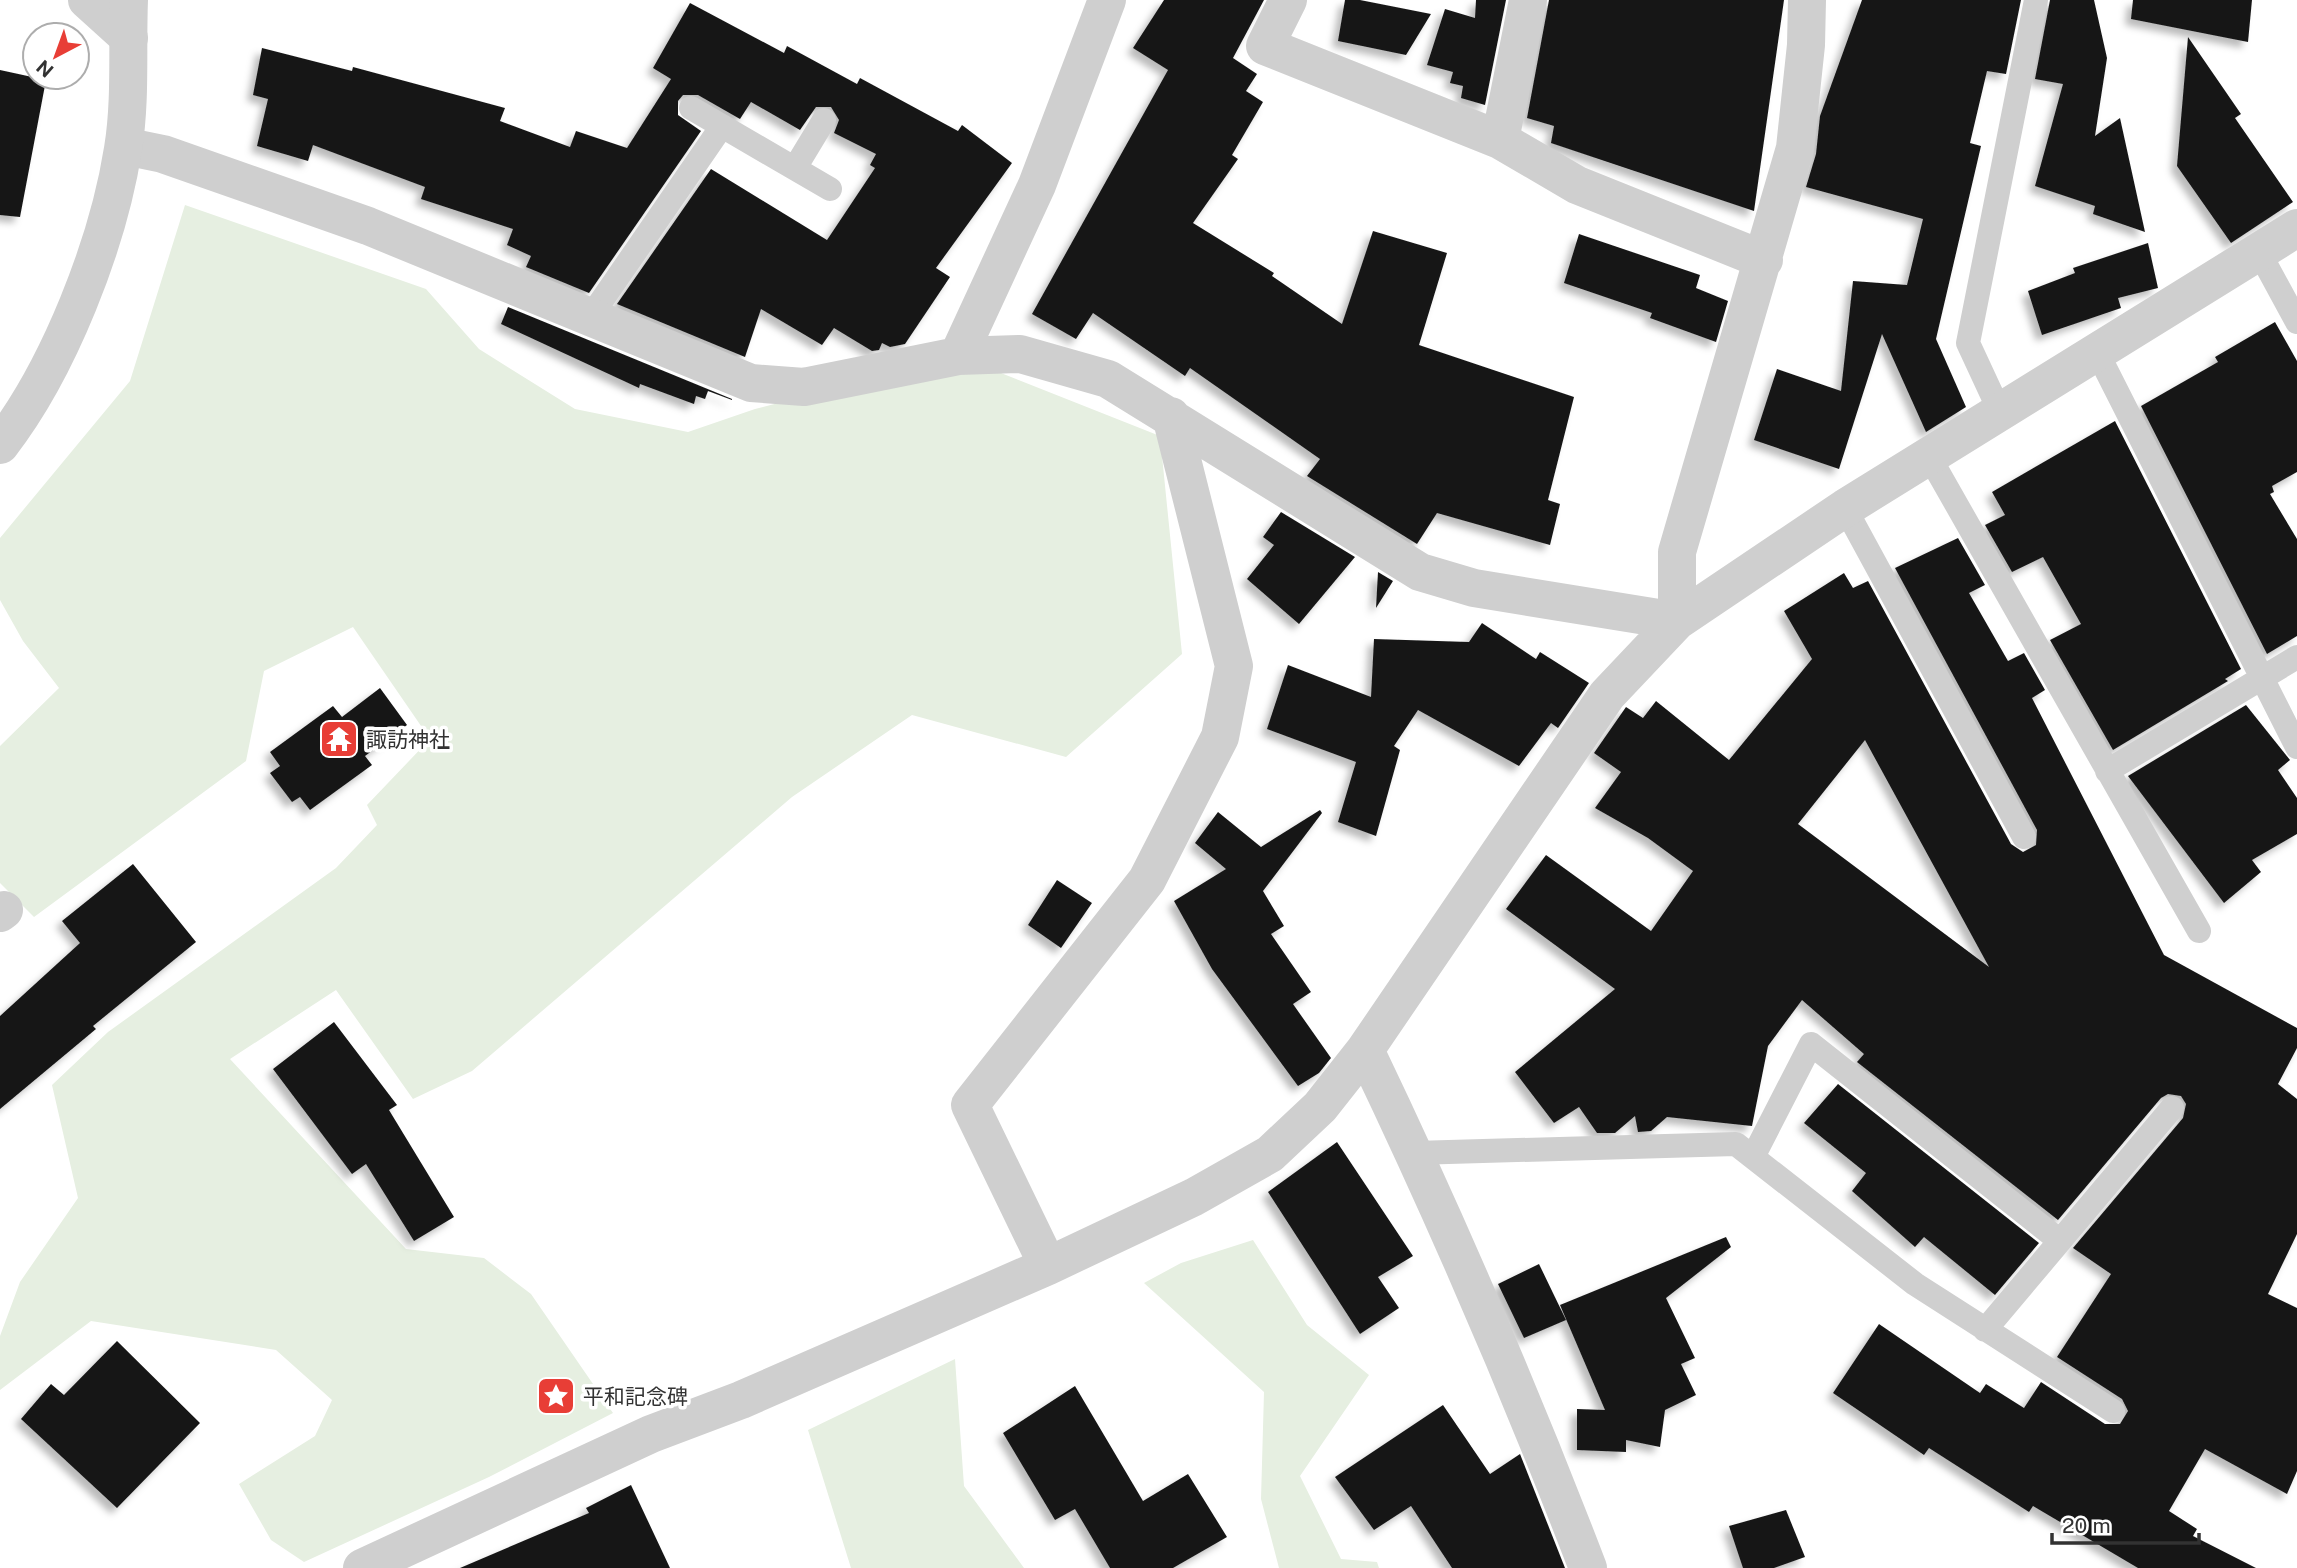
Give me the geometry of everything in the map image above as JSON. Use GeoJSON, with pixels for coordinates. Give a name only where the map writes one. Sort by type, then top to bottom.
{"type":"FeatureCollection","features":[{"type":"Feature","properties":{"kind":"street"},"geometry":{"type":"LineString","coordinates":[[87,0],[129,38]]}},
{"type":"Feature","properties":{"kind":"street"},"geometry":{"type":"LineString","coordinates":[[0,445],[42,377],[79,300],[109,215],[124,146],[129,0]]}},
{"type":"Feature","properties":{"kind":"street"},"geometry":{"type":"LineString","coordinates":[[958,356],[1037,185],[1107,0]]}},
{"type":"Feature","properties":{"kind":"street"},"geometry":{"type":"LineString","coordinates":[[1288,0],[1265,46],[1500,140],[1577,186],[1764,260]]}},
{"type":"Feature","properties":{"kind":"street"},"geometry":{"type":"LineString","coordinates":[[1500,140],[1528,0]]}},
{"type":"Feature","properties":{"kind":"street"},"geometry":{"type":"LineString","coordinates":[[1678,621],[1677,552],[1795,148],[1806,46],[1807,0]]}},
{"type":"Feature","properties":{"kind":"street"},"geometry":{"type":"LineString","coordinates":[[124,146],[163,154],[368,226],[751,383],[804,387],[958,356],[1020,354],[1108,379],[1420,572],[1474,588],[1678,621]]}},
{"type":"Feature","properties":{"kind":"street"},"geometry":{"type":"LineString","coordinates":[[362,1568],[651,1434],[741,1400],[1048,1266],[1194,1197],[1270,1154],[1320,1107],[1365,1050],[1607,695],[1678,621],[1845,508],[1930,458],[2297,228]]}},
{"type":"Feature","properties":{"kind":"street"},"geometry":{"type":"LineString","coordinates":[[1048,1266],[970,1105],[1147,880],[1220,737],[1234,666],[1171,416]]}},
{"type":"Feature","properties":{"kind":"street"},"geometry":{"type":"LineString","coordinates":[[1365,1050],[1414,1153],[1557,1487],[1588,1568]]}},
{"type":"Feature","properties":{"kind":"lane"},"geometry":{"type":"LineString","coordinates":[[2000,412],[1968,342],[2036,0]]}},
{"type":"Feature","properties":{"kind":"lane"},"geometry":{"type":"LineString","coordinates":[[691,108],[830,189]]}},
{"type":"Feature","properties":{"kind":"lane"},"geometry":{"type":"LineString","coordinates":[[795,168],[824,120]]}},
{"type":"Feature","properties":{"kind":"lane"},"geometry":{"type":"LineString","coordinates":[[591,316],[722,126]]}},
{"type":"Feature","properties":{"kind":"lane"},"geometry":{"type":"LineString","coordinates":[[2259,252],[2297,322]]}},
{"type":"Feature","properties":{"kind":"lane"},"geometry":{"type":"LineString","coordinates":[[2097,352],[2297,747]]}},
{"type":"Feature","properties":{"kind":"lane"},"geometry":{"type":"LineString","coordinates":[[1930,458],[2199,931]]}},
{"type":"Feature","properties":{"kind":"lane"},"geometry":{"type":"LineString","coordinates":[[1845,508],[2024,837]]}},
{"type":"Feature","properties":{"kind":"lane"},"geometry":{"type":"LineString","coordinates":[[2107,771],[2297,657]]}},
{"type":"Feature","properties":{"kind":"lane"},"geometry":{"type":"LineString","coordinates":[[1754,1157],[1811,1044],[2060,1241]]}},
{"type":"Feature","properties":{"kind":"lane"},"geometry":{"type":"LineString","coordinates":[[1985,1330],[2172,1108]]}},
{"type":"Feature","properties":{"kind":"lane"},"geometry":{"type":"LineString","coordinates":[[1414,1153],[1736,1144],[1915,1284],[2113,1411]]}},
{"type":"Feature","properties":{"kind":"shaded area"},"geometry":{"type":"Polygon","coordinates":[[[185,205],[426,289],[479,349],[575,409],[688,432],[755,409],[958,356],[1160,436],[1182,654],[1066,757],[912,715],[792,797],[472,1071],[413,1099],[336,990],[230,1059],[406,1249],[484,1258],[531,1294],[613,1413],[489,1477],[304,1562],[271,1540],[239,1484],[315,1436],[332,1400],[276,1350],[91,1321],[0,1390],[0,1336],[20,1282],[78,1198],[52,1085],[108,1032],[336,868],[377,825],[367,805],[430,739],[353,627],[264,671],[246,761],[34,917],[0,883],[0,746],[59,688],[23,641],[0,600],[0,538],[130,381],[185,205]]]}},
{"type":"Feature","properties":{"kind":"shaded area"},"geometry":{"type":"Polygon","coordinates":[[[1253,1240],[1307,1325],[1369,1375],[1300,1476],[1341,1559],[1377,1562],[1379,1568],[1279,1568],[1261,1499],[1264,1392],[1144,1283],[1181,1263],[1253,1240]]]}},
{"type":"Feature","properties":{"kind":"shaded area"},"geometry":{"type":"Polygon","coordinates":[[[955,1359],[964,1486],[1024,1568],[851,1568],[808,1430],[955,1359]]]}},
{"type":"Feature","properties":{"kind":"building"},"geometry":{"type":"Polygon","coordinates":[[[1164,0],[1264,0],[1233,58],[1257,74],[1246,91],[1263,102],[1232,155],[1238,159],[1193,223],[1274,273],[1272,276],[1342,324],[1373,231],[1447,253],[1419,345],[1574,397],[1548,500],[1560,504],[1550,545],[1437,513],[1417,544],[1307,476],[1320,459],[1190,368],[1185,376],[1093,313],[1076,339],[1032,314],[1168,70],[1133,48],[1164,0]]]}},
{"type":"Feature","properties":{"kind":"building"},"geometry":{"type":"Polygon","coordinates":[[[1345,0],[1360,0],[1431,14],[1406,55],[1338,41],[1345,0]]]}},
{"type":"Feature","properties":{"kind":"building"},"geometry":{"type":"Polygon","coordinates":[[[1476,0],[1506,0],[1485,105],[1461,98],[1463,86],[1450,83],[1453,72],[1427,65],[1445,9],[1475,18],[1476,0]]]}},
{"type":"Feature","properties":{"kind":"building"},"geometry":{"type":"Polygon","coordinates":[[[1549,0],[1784,0],[1754,211],[1551,143],[1554,126],[1527,118],[1549,0]]]}},
{"type":"Feature","properties":{"kind":"building"},"geometry":{"type":"Polygon","coordinates":[[[1862,0],[2021,0],[2006,74],[1987,71],[1970,143],[1981,146],[1936,339],[1966,407],[1926,432],[1882,334],[1839,469],[1754,440],[1777,369],[1841,391],[1853,281],[1907,285],[1923,219],[1806,187],[1816,154],[1820,116],[1862,0]]]}},
{"type":"Feature","properties":{"kind":"building"},"geometry":{"type":"Polygon","coordinates":[[[2050,0],[2094,0],[2107,58],[2095,136],[2120,118],[2145,232],[2093,214],[2095,206],[2035,186],[2063,84],[2035,79],[2050,0]]]}},
{"type":"Feature","properties":{"kind":"building"},"geometry":{"type":"Polygon","coordinates":[[[2133,0],[2252,0],[2248,42],[2131,19],[2133,0]]]}},
{"type":"Feature","properties":{"kind":"building"},"geometry":{"type":"Polygon","coordinates":[[[690,3],[784,53],[787,46],[857,84],[860,78],[958,131],[962,125],[1012,163],[936,268],[950,277],[905,344],[890,347],[882,343],[879,350],[872,351],[834,328],[822,345],[761,309],[745,357],[617,304],[711,169],[827,240],[875,168],[870,165],[876,154],[834,133],[839,120],[831,107],[816,107],[800,130],[751,102],[740,119],[698,95],[683,95],[678,101],[678,115],[701,131],[589,293],[526,267],[531,256],[507,245],[513,229],[421,199],[425,187],[313,145],[308,161],[257,146],[268,99],[253,95],[262,48],[352,71],[353,67],[505,108],[500,121],[570,147],[576,131],[627,148],[671,79],[653,68],[690,3]]]}},
{"type":"Feature","properties":{"kind":"building"},"geometry":{"type":"Polygon","coordinates":[[[2188,37],[2241,114],[2235,118],[2293,202],[2231,243],[2177,166],[2188,37]]]}},
{"type":"Feature","properties":{"kind":"building"},"geometry":{"type":"Polygon","coordinates":[[[0,70],[21,75],[21,91],[44,91],[20,217],[0,215],[0,70]]]}},
{"type":"Feature","properties":{"kind":"building"},"geometry":{"type":"Polygon","coordinates":[[[1579,234],[1700,275],[1696,288],[1728,301],[1716,342],[1650,318],[1652,313],[1564,283],[1579,234]]]}},
{"type":"Feature","properties":{"kind":"building"},"geometry":{"type":"Polygon","coordinates":[[[2148,243],[2158,288],[2118,298],[2121,308],[2042,335],[2028,291],[2075,273],[2073,268],[2148,243]]]}},
{"type":"Feature","properties":{"kind":"building"},"geometry":{"type":"Polygon","coordinates":[[[508,307],[732,400],[708,391],[705,399],[696,396],[694,404],[640,384],[639,388],[501,324],[508,307]]]}},
{"type":"Feature","properties":{"kind":"building"},"geometry":{"type":"Polygon","coordinates":[[[2275,322],[2297,361],[2297,472],[2272,486],[2274,492],[2270,494],[2297,539],[2297,636],[2267,654],[2141,406],[2218,362],[2215,357],[2275,322]]]}},
{"type":"Feature","properties":{"kind":"building"},"geometry":{"type":"Polygon","coordinates":[[[2115,421],[2241,669],[2225,679],[2228,681],[2113,750],[2050,640],[2081,624],[2043,557],[2012,572],[1985,525],[2005,515],[1992,492],[2115,421]]]}},
{"type":"Feature","properties":{"kind":"building"},"geometry":{"type":"Polygon","coordinates":[[[1281,512],[1355,557],[1299,624],[1247,579],[1274,545],[1263,537],[1281,512]]]}},
{"type":"Feature","properties":{"kind":"building"},"geometry":{"type":"Polygon","coordinates":[[[1958,538],[1985,585],[1969,593],[2008,661],[2024,653],[2045,690],[2032,698],[2164,955],[2297,1028],[2297,1048],[2278,1084],[2297,1099],[2297,1234],[2268,1294],[2297,1308],[2297,1471],[2287,1494],[2205,1449],[2169,1511],[2197,1529],[2193,1536],[2256,1568],[2138,1568],[2033,1506],[2029,1512],[1929,1448],[1924,1455],[1833,1393],[1879,1324],[1980,1393],[1986,1384],[2024,1408],[2041,1382],[2105,1424],[2120,1424],[2128,1411],[2122,1399],[2057,1357],[2111,1274],[2073,1248],[2183,1118],[2186,1104],[2181,1096],[2168,1094],[2161,1098],[2058,1220],[1857,1062],[1864,1054],[1802,1000],[1768,1046],[1752,1126],[1667,1117],[1651,1131],[1638,1132],[1635,1116],[1615,1133],[1597,1133],[1579,1107],[1554,1123],[1515,1072],[1615,989],[1506,909],[1546,855],[1651,931],[1693,871],[1648,838],[1595,808],[1621,772],[1594,753],[1626,707],[1643,718],[1656,701],[1729,760],[1812,659],[1784,611],[1844,573],[1853,588],[1868,581],[2011,844],[2023,852],[2036,845],[2037,830],[1895,568],[1958,538]],[[1865,740],[1798,824],[1989,967],[1865,740]]]}},
{"type":"Feature","properties":{"kind":"building"},"geometry":{"type":"Polygon","coordinates":[[[1378,572],[1393,581],[1376,608],[1378,572]]]}},
{"type":"Feature","properties":{"kind":"building"},"geometry":{"type":"Polygon","coordinates":[[[1482,623],[1536,659],[1540,652],[1589,683],[1558,728],[1551,723],[1519,766],[1418,710],[1394,746],[1400,750],[1376,836],[1338,822],[1356,762],[1267,729],[1288,665],[1371,697],[1374,639],[1469,642],[1482,623]]]}},
{"type":"Feature","properties":{"kind":"building","name":"諏訪神社"},"geometry":{"type":"Polygon","coordinates":[[[380,688],[407,725],[365,756],[372,765],[310,810],[300,797],[292,802],[270,773],[280,766],[270,752],[333,706],[342,717],[380,688]]]}},
{"type":"Feature","properties":{"kind":"building"},"geometry":{"type":"Polygon","coordinates":[[[2246,705],[2290,760],[2278,770],[2297,798],[2297,834],[2252,860],[2261,872],[2224,903],[2128,776],[2246,705]]]}},
{"type":"Feature","properties":{"kind":"building"},"geometry":{"type":"Polygon","coordinates":[[[1320,810],[1322,813],[1263,891],[1284,926],[1271,934],[1311,992],[1293,1004],[1331,1058],[1319,1073],[1298,1086],[1212,969],[1174,901],[1226,869],[1195,843],[1218,812],[1261,847],[1320,810]]]}},
{"type":"Feature","properties":{"kind":"building"},"geometry":{"type":"Polygon","coordinates":[[[133,864],[196,942],[93,1026],[96,1029],[0,1109],[0,1016],[80,943],[62,921],[133,864]]]}},
{"type":"Feature","properties":{"kind":"building"},"geometry":{"type":"Polygon","coordinates":[[[1057,880],[1092,903],[1061,948],[1028,925],[1057,880]]]}},
{"type":"Feature","properties":{"kind":"building"},"geometry":{"type":"Polygon","coordinates":[[[334,1022],[397,1105],[389,1110],[454,1217],[414,1241],[366,1164],[352,1174],[273,1069],[334,1022]]]}},
{"type":"Feature","properties":{"kind":"building"},"geometry":{"type":"Polygon","coordinates":[[[1838,1084],[2039,1243],[1995,1295],[1924,1237],[1915,1247],[1852,1191],[1866,1173],[1804,1123],[1838,1084]]]}},
{"type":"Feature","properties":{"kind":"building"},"geometry":{"type":"Polygon","coordinates":[[[1337,1142],[1413,1256],[1378,1277],[1399,1308],[1360,1334],[1268,1192],[1337,1142]]]}},
{"type":"Feature","properties":{"kind":"building"},"geometry":{"type":"Polygon","coordinates":[[[1726,1237],[1731,1247],[1666,1298],[1695,1358],[1681,1364],[1696,1395],[1665,1410],[1660,1447],[1626,1440],[1626,1452],[1577,1450],[1577,1409],[1605,1410],[1560,1305],[1726,1237]]]}},
{"type":"Feature","properties":{"kind":"building"},"geometry":{"type":"Polygon","coordinates":[[[1539,1264],[1566,1320],[1524,1338],[1498,1284],[1539,1264]]]}},
{"type":"Feature","properties":{"kind":"building"},"geometry":{"type":"Polygon","coordinates":[[[117,1341],[200,1423],[117,1508],[21,1419],[51,1384],[64,1395],[117,1341]]]}},
{"type":"Feature","properties":{"kind":"building"},"geometry":{"type":"Polygon","coordinates":[[[1075,1386],[1143,1501],[1188,1474],[1227,1537],[1173,1568],[1110,1568],[1075,1509],[1055,1520],[1003,1433],[1075,1386]]]}},
{"type":"Feature","properties":{"kind":"building"},"geometry":{"type":"Polygon","coordinates":[[[1443,1405],[1490,1474],[1520,1454],[1565,1568],[1452,1568],[1411,1506],[1374,1530],[1335,1477],[1443,1405]]]}},
{"type":"Feature","properties":{"kind":"building"},"geometry":{"type":"Polygon","coordinates":[[[631,1485],[670,1568],[460,1568],[589,1513],[586,1508],[631,1485]]]}},
{"type":"Feature","properties":{"kind":"building"},"geometry":{"type":"Polygon","coordinates":[[[1786,1510],[1805,1557],[1774,1568],[1743,1568],[1729,1526],[1786,1510]]]}},
{"type":"Feature","properties":{"kind":"place","name":"諏訪神社"},"geometry":{"type":"Point","coordinates":[339,739]}},
{"type":"Feature","properties":{"kind":"place","name":"平和記念碑"},"geometry":{"type":"Point","coordinates":[556,1396]}}]}
